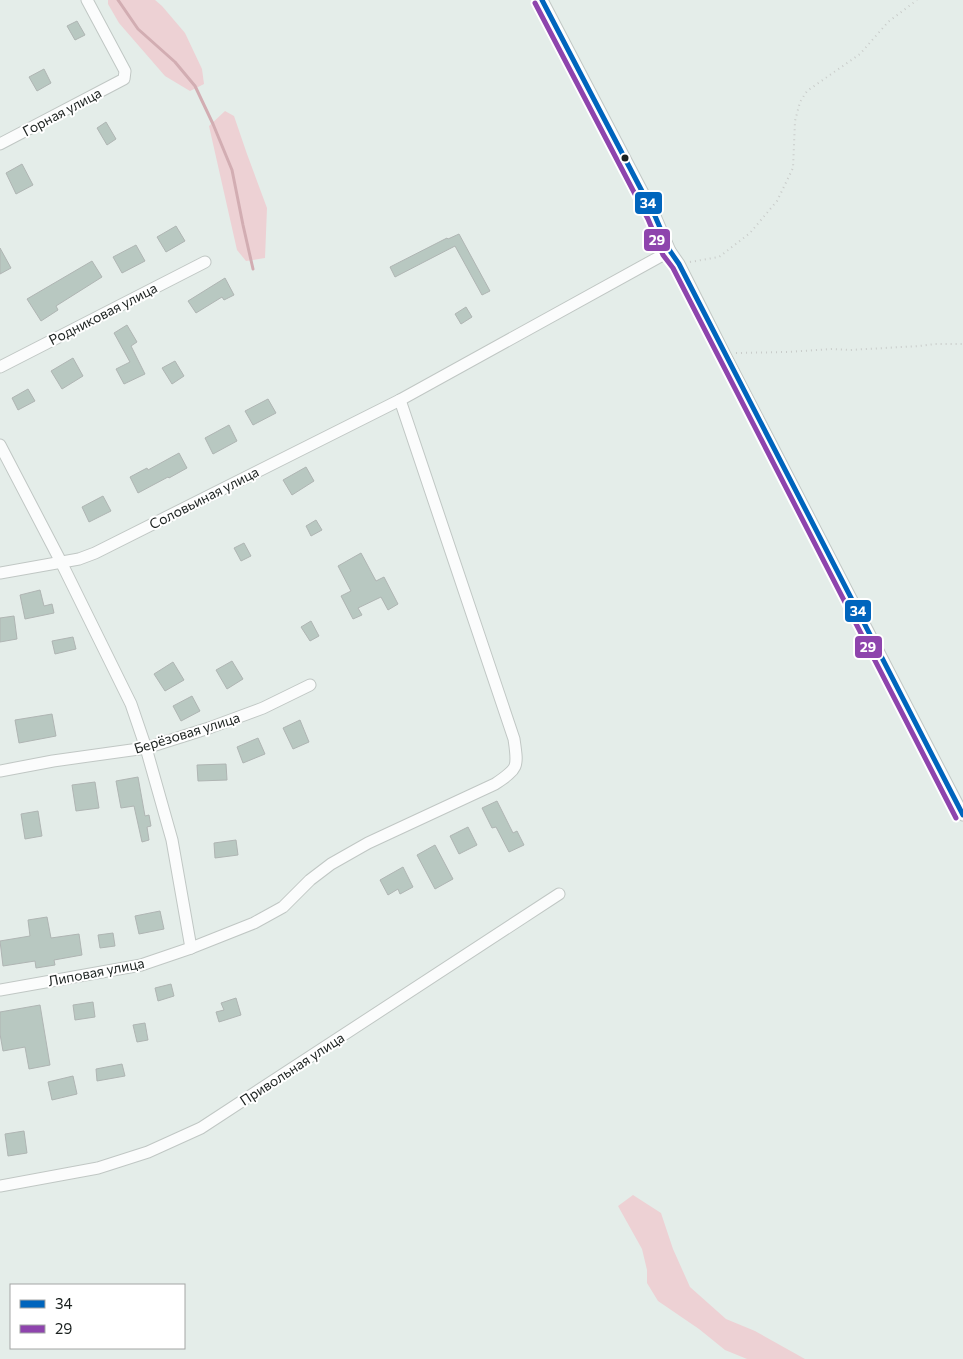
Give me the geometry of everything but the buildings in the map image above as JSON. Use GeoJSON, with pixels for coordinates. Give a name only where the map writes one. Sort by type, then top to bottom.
{"type":"FeatureCollection","features":[{"type":"Feature","properties":{"kind":"street","name":"Горная улица"},"geometry":{"type":"LineString","coordinates":[[0,144],[124,80],[125,71],[87,0]]}},
{"type":"Feature","properties":{"kind":"street"},"geometry":{"type":"LineString","coordinates":[[542,0],[963,815]]}},
{"type":"Feature","properties":{"kind":"street","name":"Соловьиная улица"},"geometry":{"type":"LineString","coordinates":[[0,573],[79,559],[95,553],[400,400],[670,251]]}},
{"type":"Feature","properties":{"kind":"street","name":"Родниковая улица"},"geometry":{"type":"LineString","coordinates":[[0,367],[205,262]]}},
{"type":"Feature","properties":{"kind":"street","name":"Липовая улица"},"geometry":{"type":"LineString","coordinates":[[0,990],[141,965],[254,923],[282,907],[310,880],[331,864],[368,843],[495,784],[511,773],[517,762],[514,739],[400,400]]}},
{"type":"Feature","properties":{"kind":"street"},"geometry":{"type":"LineString","coordinates":[[0,445],[61,562],[131,704],[146,748],[172,840],[191,948]]}},
{"type":"Feature","properties":{"kind":"street","name":"Берёзовая улица"},"geometry":{"type":"LineString","coordinates":[[0,771],[53,761],[146,748],[263,708],[310,685]]}},
{"type":"Feature","properties":{"kind":"street","name":"Привольная улица"},"geometry":{"type":"LineString","coordinates":[[0,1186],[98,1168],[148,1152],[201,1128],[559,894]]}},
{"type":"Feature","properties":{"kind":"path"},"geometry":{"type":"LineString","coordinates":[[679,264],[719,257],[750,233],[777,201],[793,168],[795,120],[800,102],[807,91],[860,54],[888,22],[916,0]]}},
{"type":"Feature","properties":{"kind":"path"},"geometry":{"type":"LineString","coordinates":[[724,353],[850,350],[963,344]]}},
{"type":"Feature","properties":{"kind":"shaded area"},"geometry":{"type":"Polygon","coordinates":[[[108,0],[155,0],[162,6],[185,33],[202,69],[204,84],[190,91],[165,76],[119,23],[108,4],[108,0]]]}},
{"type":"Feature","properties":{"kind":"shaded area"},"geometry":{"type":"Polygon","coordinates":[[[225,111],[234,116],[267,208],[265,258],[246,261],[237,250],[209,126],[225,111]]]}},
{"type":"Feature","properties":{"kind":"shaded area"},"geometry":{"type":"Polygon","coordinates":[[[633,1195],[661,1213],[673,1249],[690,1287],[726,1319],[755,1331],[805,1359],[747,1359],[725,1350],[699,1329],[658,1301],[647,1283],[647,1270],[642,1249],[618,1206],[633,1195]]]}},
{"type":"Feature","properties":{"kind":"waterway"},"geometry":{"type":"LineString","coordinates":[[118,0],[138,29],[175,62],[195,86],[232,170],[253,269]]}},
{"type":"Feature","properties":{"kind":"transit line","name":"34"},"geometry":{"type":"LineString","coordinates":[[542,0],[963,815]]}},
{"type":"Feature","properties":{"kind":"transit line","name":"29"},"geometry":{"type":"LineString","coordinates":[[535,3],[648,219],[663,255],[673,268],[956,818]]}}]}
